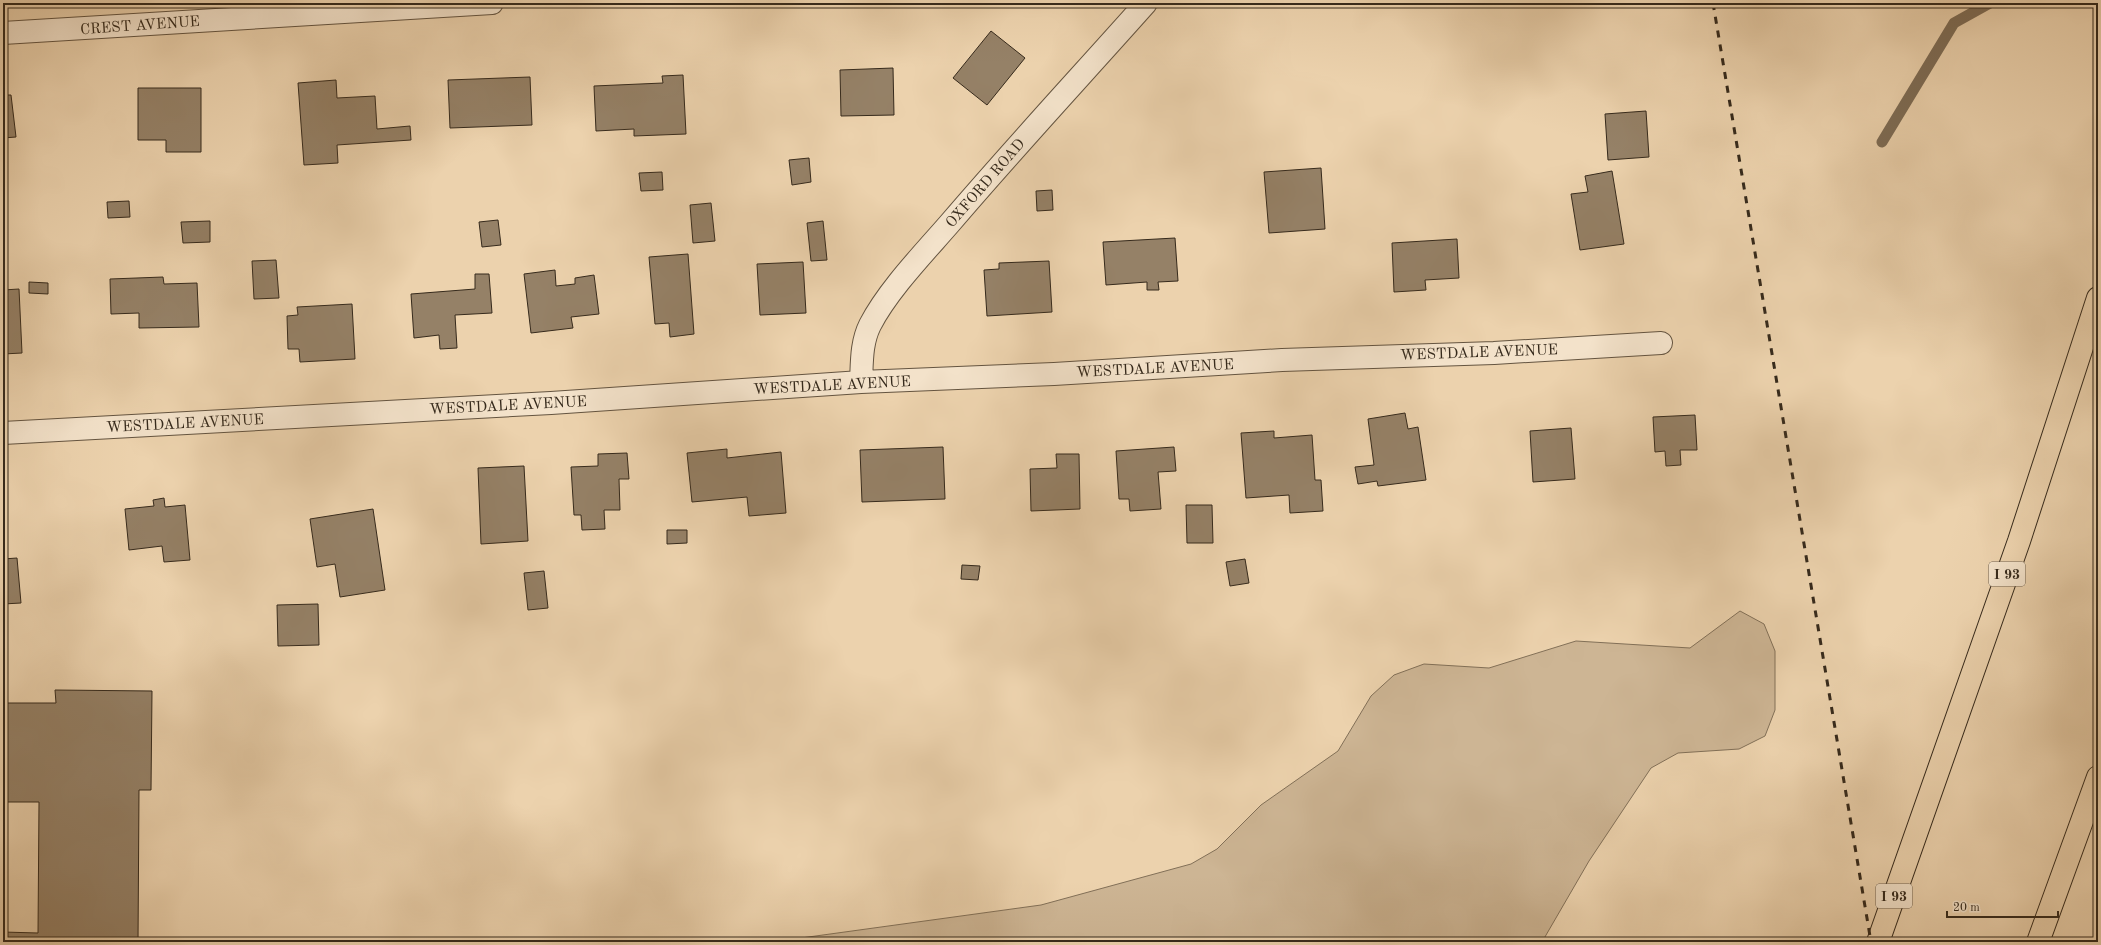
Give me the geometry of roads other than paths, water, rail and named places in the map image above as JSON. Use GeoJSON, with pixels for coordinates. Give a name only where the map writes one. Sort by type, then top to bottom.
{"type":"FeatureCollection","features":[{"type":"Feature","properties":{"kind":"highway","name":"I 93"},"geometry":{"type":"LineString","coordinates":[[1878,942],[2019,541],[2098,298]]}},
{"type":"Feature","properties":{"kind":"highway"},"geometry":{"type":"LineString","coordinates":[[2038,942],[2098,777]]}},
{"type":"Feature","properties":{"kind":"street","name":"CREST AVENUE"},"geometry":{"type":"LineString","coordinates":[[3,34],[492,3]]}},
{"type":"Feature","properties":{"kind":"street","name":"OXFORD ROAD"},"geometry":{"type":"LineString","coordinates":[[861,382],[865,336],[884,303],[911,268],[987,180],[1146,3]]}},
{"type":"Feature","properties":{"kind":"street","name":"WESTDALE AVENUE"},"geometry":{"type":"LineString","coordinates":[[3,433],[544,403],[861,382],[1054,374],[1282,360],[1494,353],[1661,344]]}},
{"type":"Feature","properties":{"kind":"waterway"},"geometry":{"type":"LineString","coordinates":[[1882,142],[1954,23],[1990,3]]}},
{"type":"Feature","properties":{"kind":"railway"},"geometry":{"type":"LineString","coordinates":[[1713,3],[1871,942]]}}]}
